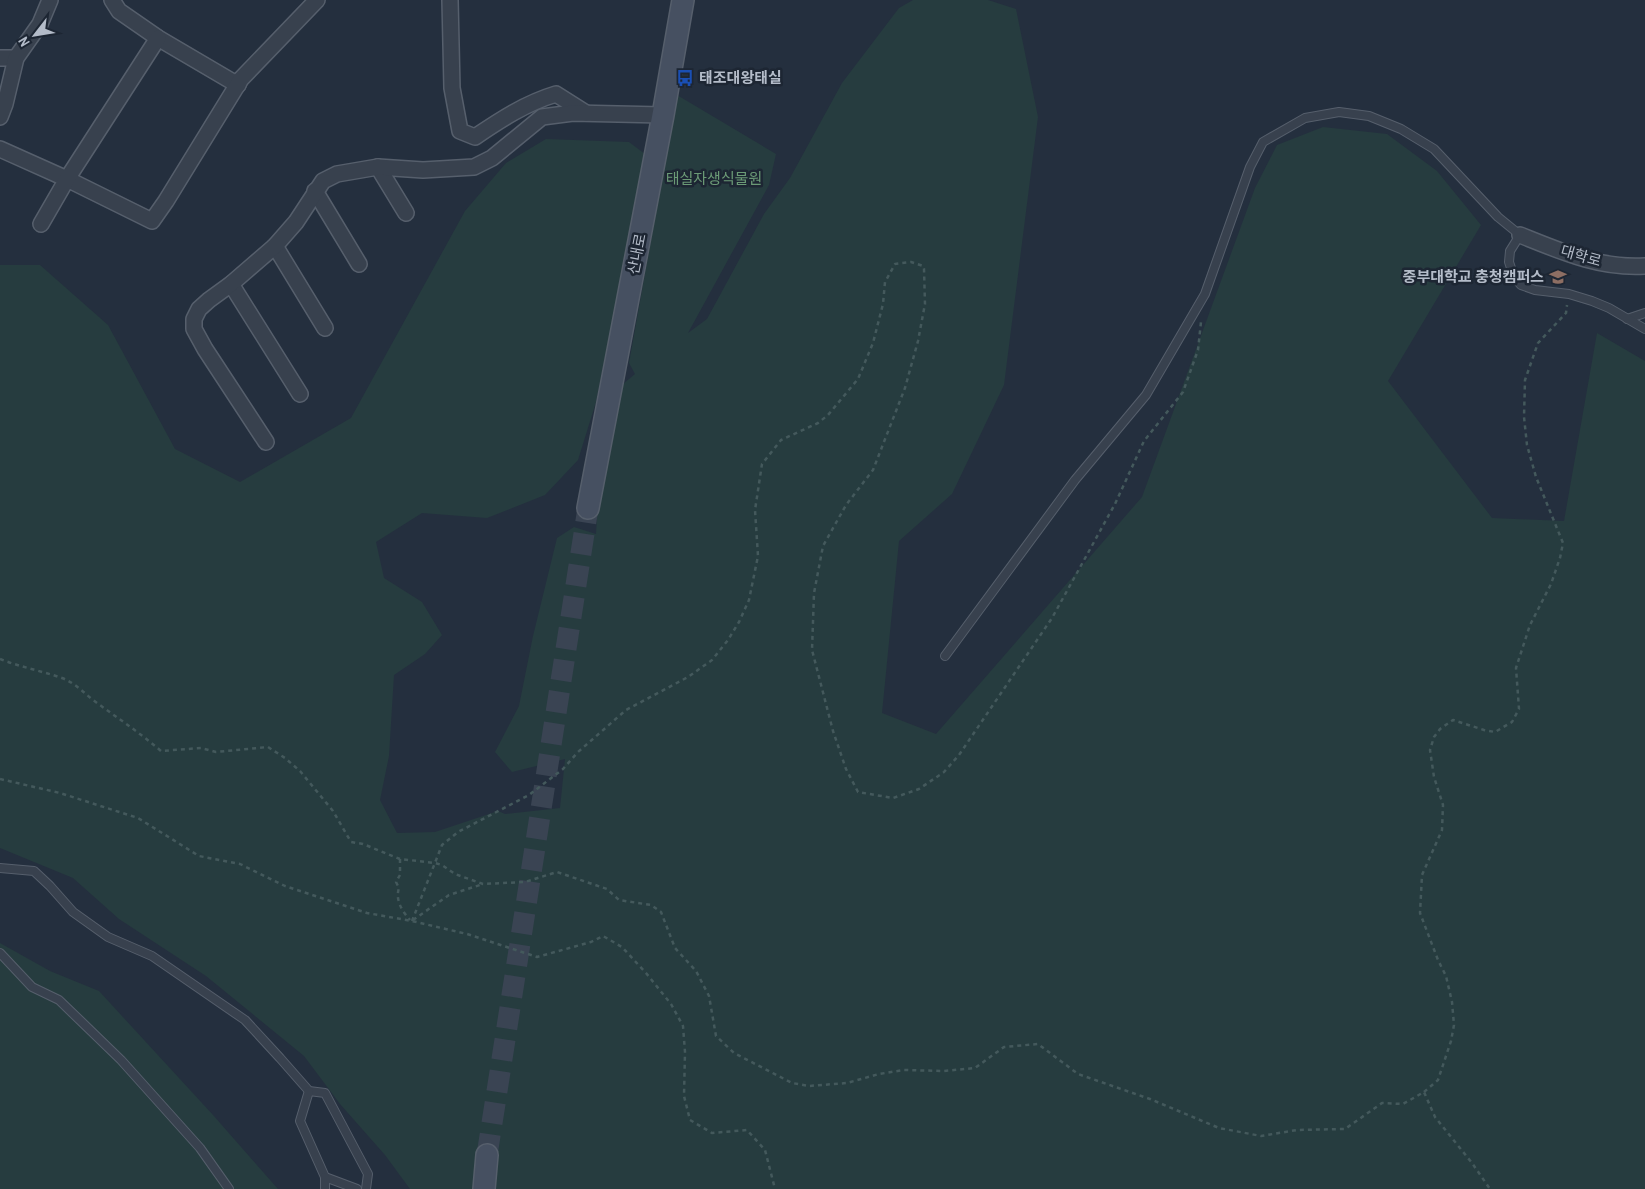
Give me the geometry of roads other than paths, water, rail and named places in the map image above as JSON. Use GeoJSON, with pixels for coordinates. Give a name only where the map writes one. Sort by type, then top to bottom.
{"type":"FeatureCollection","features":[{"type":"Feature","properties":{"kind":"street"},"geometry":{"type":"LineString","coordinates":[[0,117],[16,58],[40,24],[50,0]]}},
{"type":"Feature","properties":{"kind":"street"},"geometry":{"type":"LineString","coordinates":[[112,0],[119,12],[158,38],[238,85]]}},
{"type":"Feature","properties":{"kind":"street"},"geometry":{"type":"LineString","coordinates":[[0,150],[66,179],[152,221],[242,79],[317,0]]}},
{"type":"Feature","properties":{"kind":"street"},"geometry":{"type":"LineString","coordinates":[[450,0],[452,88],[460,131],[475,138],[496,123],[538,100],[556,94],[586,113]]}},
{"type":"Feature","properties":{"kind":"street","name":"산내로"},"geometry":{"type":"LineString","coordinates":[[588,508],[664,115],[683,0]]}},
{"type":"Feature","properties":{"kind":"street"},"geometry":{"type":"LineString","coordinates":[[41,224],[66,179],[158,38]]}},
{"type":"Feature","properties":{"kind":"street"},"geometry":{"type":"LineString","coordinates":[[0,58],[16,58]]}},
{"type":"Feature","properties":{"kind":"street"},"geometry":{"type":"LineString","coordinates":[[266,442],[205,349],[194,329],[194,319],[199,308],[231,284],[275,246],[296,222],[323,181],[337,174],[378,167],[423,170],[474,167],[492,158],[542,117],[573,113],[664,115]]}},
{"type":"Feature","properties":{"kind":"street"},"geometry":{"type":"LineString","coordinates":[[378,167],[406,213]]}},
{"type":"Feature","properties":{"kind":"street"},"geometry":{"type":"LineString","coordinates":[[315,191],[359,264]]}},
{"type":"Feature","properties":{"kind":"street","name":"대학로"},"geometry":{"type":"LineString","coordinates":[[1520,235],[1588,261],[1628,267],[1645,266]]}},
{"type":"Feature","properties":{"kind":"street"},"geometry":{"type":"LineString","coordinates":[[275,246],[325,328]]}},
{"type":"Feature","properties":{"kind":"street"},"geometry":{"type":"LineString","coordinates":[[231,284],[300,394]]}},
{"type":"Feature","properties":{"kind":"street"},"geometry":{"type":"LineString","coordinates":[[484,1189],[487,1155]]}},
{"type":"Feature","properties":{"kind":"lane"},"geometry":{"type":"LineString","coordinates":[[945,656],[1075,480],[1146,395],[1205,294],[1247,176],[1263,142],[1305,118],[1339,112],[1369,116],[1401,129],[1434,149],[1492,211],[1520,235],[1510,251],[1509,262],[1514,277],[1521,285],[1535,290],[1569,294],[1592,301],[1645,329]]}},
{"type":"Feature","properties":{"kind":"lane"},"geometry":{"type":"LineString","coordinates":[[1627,319],[1645,313]]}},
{"type":"Feature","properties":{"kind":"lane"},"geometry":{"type":"LineString","coordinates":[[0,868],[34,871],[73,912],[108,937],[152,956],[245,1020],[309,1091],[325,1093],[368,1174],[366,1189]]}},
{"type":"Feature","properties":{"kind":"lane"},"geometry":{"type":"LineString","coordinates":[[0,953],[32,987],[60,1000],[121,1060],[200,1148],[229,1189]]}},
{"type":"Feature","properties":{"kind":"lane"},"geometry":{"type":"LineString","coordinates":[[309,1091],[300,1121],[325,1177],[324,1189]]}},
{"type":"Feature","properties":{"kind":"lane"},"geometry":{"type":"LineString","coordinates":[[325,1177],[357,1189]]}},
{"type":"Feature","properties":{"kind":"tunnel"},"geometry":{"type":"LineString","coordinates":[[487,1155],[588,508]]}},
{"type":"Feature","properties":{"kind":"place","name":"태조대왕태실"},"geometry":{"type":"Point","coordinates":[685,78]}},
{"type":"Feature","properties":{"kind":"place","name":"중부대학교 충청캠퍼스"},"geometry":{"type":"Point","coordinates":[1558,277]}},
{"type":"Feature","properties":{"kind":"park label","name":"태실자생식물원"},"geometry":{"type":"Point","coordinates":[714,179]}}]}
